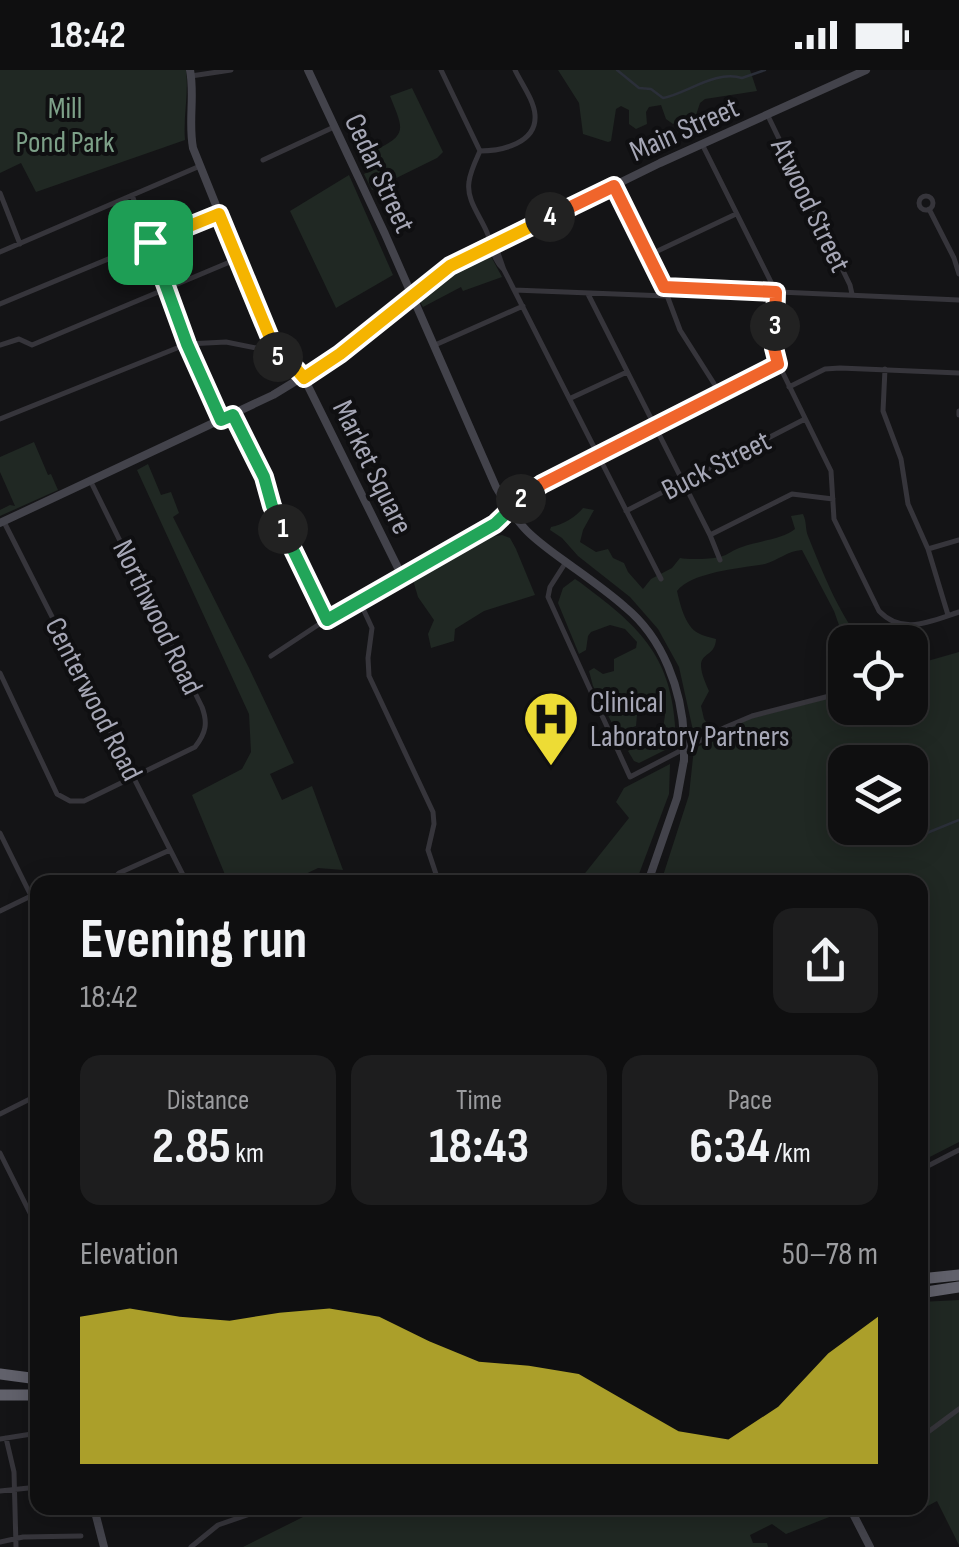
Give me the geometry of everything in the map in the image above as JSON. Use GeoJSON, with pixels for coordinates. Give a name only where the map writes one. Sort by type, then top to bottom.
{"type":"FeatureCollection","features":[{"type":"Feature","properties":{"kind":"highway"},"geometry":{"type":"LineString","coordinates":[[928,1278],[959,1275]]}},
{"type":"Feature","properties":{"kind":"highway"},"geometry":{"type":"LineString","coordinates":[[928,1291],[959,1286]]}},
{"type":"Feature","properties":{"kind":"highway"},"geometry":{"type":"LineString","coordinates":[[0,1374],[30,1378]]}},
{"type":"Feature","properties":{"kind":"highway"},"geometry":{"type":"LineString","coordinates":[[0,1394],[30,1396]]}},
{"type":"Feature","properties":{"kind":"main road","name":"Cedar Street"},"geometry":{"type":"LineString","coordinates":[[308,70],[509,510],[533,537],[627,608],[652,638],[674,682],[682,712],[684,760],[678,795],[650,875]]}},
{"type":"Feature","properties":{"kind":"main road","name":"Main Street"},"geometry":{"type":"LineString","coordinates":[[2,522],[304,378],[450,266],[859,72]]}},
{"type":"Feature","properties":{"kind":"main road"},"geometry":{"type":"LineString","coordinates":[[191,73],[189,130],[273,347]]}},
{"type":"Feature","properties":{"kind":"main road","name":"Market Square"},"geometry":{"type":"LineString","coordinates":[[273,347],[280,359],[304,378],[402,576]]}},
{"type":"Feature","properties":{"kind":"main road"},"geometry":{"type":"LineString","coordinates":[[233,415],[264,477],[275,514],[327,620],[495,524],[509,510]]}},
{"type":"Feature","properties":{"kind":"main road"},"geometry":{"type":"LineString","coordinates":[[96,1515],[104,1547]]}},
{"type":"Feature","properties":{"kind":"main road"},"geometry":{"type":"LineString","coordinates":[[854,1515],[870,1547]]}},
{"type":"Feature","properties":{"kind":"street"},"geometry":{"type":"LineString","coordinates":[[191,73],[231,70]]}},
{"type":"Feature","properties":{"kind":"street"},"geometry":{"type":"LineString","coordinates":[[441,70],[480,151],[469,192],[491,245],[661,579]]}},
{"type":"Feature","properties":{"kind":"street"},"geometry":{"type":"LineString","coordinates":[[480,151],[510,147],[528,136],[534,125],[535,114],[515,70]]}},
{"type":"Feature","properties":{"kind":"street","name":"Atwood Street"},"geometry":{"type":"LineString","coordinates":[[768,116],[852,295]]}},
{"type":"Feature","properties":{"kind":"street"},"geometry":{"type":"LineString","coordinates":[[263,160],[334,127]]}},
{"type":"Feature","properties":{"kind":"street"},"geometry":{"type":"LineString","coordinates":[[702,144],[776,292],[774,348],[778,364],[832,471],[834,519],[879,611],[886,619],[904,626],[959,612]]}},
{"type":"Feature","properties":{"kind":"street"},"geometry":{"type":"LineString","coordinates":[[0,252],[200,166]]}},
{"type":"Feature","properties":{"kind":"street"},"geometry":{"type":"LineString","coordinates":[[614,186],[664,287],[680,330],[720,393]]}},
{"type":"Feature","properties":{"kind":"street"},"geometry":{"type":"LineString","coordinates":[[0,195],[20,244]]}},
{"type":"Feature","properties":{"kind":"street"},"geometry":{"type":"LineString","coordinates":[[132,195],[187,344],[221,420]]}},
{"type":"Feature","properties":{"kind":"street"},"geometry":{"type":"LineString","coordinates":[[929,209],[959,274]]}},
{"type":"Feature","properties":{"kind":"street"},"geometry":{"type":"LineString","coordinates":[[0,304],[219,214]]}},
{"type":"Feature","properties":{"kind":"street"},"geometry":{"type":"LineString","coordinates":[[649,255],[736,214]]}},
{"type":"Feature","properties":{"kind":"street"},"geometry":{"type":"LineString","coordinates":[[0,345],[19,339],[32,344],[237,259]]}},
{"type":"Feature","properties":{"kind":"street"},"geometry":{"type":"LineString","coordinates":[[664,287],[959,300]]}},
{"type":"Feature","properties":{"kind":"street"},"geometry":{"type":"LineString","coordinates":[[514,290],[666,296]]}},
{"type":"Feature","properties":{"kind":"street"},"geometry":{"type":"LineString","coordinates":[[588,294],[720,560]]}},
{"type":"Feature","properties":{"kind":"street"},"geometry":{"type":"LineString","coordinates":[[432,346],[523,306]]}},
{"type":"Feature","properties":{"kind":"street"},"geometry":{"type":"LineString","coordinates":[[0,419],[187,344],[226,342],[261,349],[273,347]]}},
{"type":"Feature","properties":{"kind":"street"},"geometry":{"type":"LineString","coordinates":[[509,510],[542,484],[778,364]]}},
{"type":"Feature","properties":{"kind":"street"},"geometry":{"type":"LineString","coordinates":[[789,387],[825,370],[840,368],[959,373]]}},
{"type":"Feature","properties":{"kind":"street"},"geometry":{"type":"LineString","coordinates":[[886,370],[883,410],[902,459],[908,504],[928,549],[948,615]]}},
{"type":"Feature","properties":{"kind":"street"},"geometry":{"type":"LineString","coordinates":[[571,398],[627,372]]}},
{"type":"Feature","properties":{"kind":"street","name":"Buck Street"},"geometry":{"type":"LineString","coordinates":[[626,511],[805,418]]}},
{"type":"Feature","properties":{"kind":"street","name":"Northwood Road"},"geometry":{"type":"LineString","coordinates":[[0,674],[57,794],[70,802],[84,801],[194,746],[205,729],[202,707],[90,480]]}},
{"type":"Feature","properties":{"kind":"street"},"geometry":{"type":"LineString","coordinates":[[710,535],[792,494],[833,499]]}},
{"type":"Feature","properties":{"kind":"street","name":"Centerwood Road"},"geometry":{"type":"LineString","coordinates":[[2,522],[180,875]]}},
{"type":"Feature","properties":{"kind":"street"},"geometry":{"type":"LineString","coordinates":[[928,549],[959,540]]}},
{"type":"Feature","properties":{"kind":"street"},"geometry":{"type":"LineString","coordinates":[[566,562],[548,597],[630,777],[751,716],[828,696]]}},
{"type":"Feature","properties":{"kind":"street"},"geometry":{"type":"LineString","coordinates":[[359,600],[372,628],[369,676],[433,812],[434,828],[428,847],[436,875]]}},
{"type":"Feature","properties":{"kind":"street"},"geometry":{"type":"LineString","coordinates":[[271,656],[327,620]]}},
{"type":"Feature","properties":{"kind":"street"},"geometry":{"type":"LineString","coordinates":[[0,832],[30,894]]}},
{"type":"Feature","properties":{"kind":"street"},"geometry":{"type":"LineString","coordinates":[[118,875],[170,850]]}},
{"type":"Feature","properties":{"kind":"street"},"geometry":{"type":"LineString","coordinates":[[0,911],[30,896]]}},
{"type":"Feature","properties":{"kind":"street"},"geometry":{"type":"LineString","coordinates":[[0,1114],[30,1099]]}},
{"type":"Feature","properties":{"kind":"street"},"geometry":{"type":"LineString","coordinates":[[928,1166],[959,1150]]}},
{"type":"Feature","properties":{"kind":"street"},"geometry":{"type":"LineString","coordinates":[[0,1153],[30,1213]]}},
{"type":"Feature","properties":{"kind":"street"},"geometry":{"type":"LineString","coordinates":[[928,1432],[959,1409]]}},
{"type":"Feature","properties":{"kind":"street"},"geometry":{"type":"LineString","coordinates":[[16,1547],[12,1463],[3,1439],[30,1434]]}},
{"type":"Feature","properties":{"kind":"street"},"geometry":{"type":"LineString","coordinates":[[0,1490],[30,1487]]}},
{"type":"Feature","properties":{"kind":"street"},"geometry":{"type":"LineString","coordinates":[[191,1547],[218,1525],[247,1515]]}},
{"type":"Feature","properties":{"kind":"street"},"geometry":{"type":"LineString","coordinates":[[0,1542],[81,1536]]}},
{"type":"Feature","properties":{"kind":"green space","name":"Mill Pond Park"},"geometry":{"type":"Polygon","coordinates":[[[0,70],[186,70],[185,140],[36,192],[21,163],[0,173],[0,70]]]}},
{"type":"Feature","properties":{"kind":"green space"},"geometry":{"type":"Polygon","coordinates":[[[558,70],[750,70],[757,91],[705,99],[696,115],[673,124],[666,119],[661,105],[649,107],[647,124],[636,129],[629,124],[629,110],[621,106],[616,109],[608,142],[583,134],[579,103],[558,70]]]}},
{"type":"Feature","properties":{"kind":"green space"},"geometry":{"type":"Polygon","coordinates":[[[412,88],[443,152],[372,190],[364,174],[380,166],[373,151],[393,140],[400,130],[390,96],[412,88]]]}},
{"type":"Feature","properties":{"kind":"green space"},"geometry":{"type":"Polygon","coordinates":[[[349,175],[393,275],[336,308],[290,211],[349,175]]]}},
{"type":"Feature","properties":{"kind":"green space"},"geometry":{"type":"Polygon","coordinates":[[[487,249],[502,277],[463,291],[461,287],[423,307],[418,298],[426,290],[487,249]]]}},
{"type":"Feature","properties":{"kind":"green space"},"geometry":{"type":"Polygon","coordinates":[[[34,442],[58,490],[0,516],[0,510],[15,506],[0,472],[0,457],[34,442]]]}},
{"type":"Feature","properties":{"kind":"green space"},"geometry":{"type":"Polygon","coordinates":[[[148,464],[161,495],[171,492],[179,513],[173,517],[294,763],[270,774],[282,800],[312,786],[343,870],[318,868],[304,875],[225,875],[192,795],[242,769],[251,752],[249,714],[137,470],[148,464]]]}},
{"type":"Feature","properties":{"kind":"green space"},"geometry":{"type":"Polygon","coordinates":[[[583,508],[594,510],[580,542],[596,552],[608,549],[643,589],[680,558],[720,557],[784,535],[795,529],[791,516],[803,514],[832,592],[851,625],[839,625],[802,550],[765,564],[705,575],[684,585],[677,591],[686,620],[693,630],[716,639],[701,667],[709,691],[701,706],[709,726],[694,735],[679,667],[658,629],[630,597],[550,530],[583,508]]]}},
{"type":"Feature","properties":{"kind":"green space"},"geometry":{"type":"Polygon","coordinates":[[[490,537],[510,538],[535,595],[484,611],[455,629],[454,641],[431,648],[428,634],[434,620],[418,597],[413,580],[490,537]]]}},
{"type":"Feature","properties":{"kind":"green space"},"geometry":{"type":"Polygon","coordinates":[[[575,579],[631,624],[664,673],[676,741],[639,763],[628,751],[661,742],[665,715],[646,701],[637,715],[636,726],[617,733],[589,671],[614,671],[614,659],[636,648],[637,642],[625,629],[610,625],[591,632],[586,650],[579,654],[558,603],[563,588],[575,579]]]}},
{"type":"Feature","properties":{"kind":"green space"},"geometry":{"type":"Polygon","coordinates":[[[959,652],[959,1142],[928,1158],[928,875],[663,875],[689,795],[694,748],[734,732],[732,727],[828,698],[828,725],[928,725],[928,661],[959,652]]]}},
{"type":"Feature","properties":{"kind":"green space"},"geometry":{"type":"Polygon","coordinates":[[[670,764],[669,794],[639,875],[584,875],[629,818],[616,802],[624,788],[670,764]]]}},
{"type":"Feature","properties":{"kind":"green space"},"geometry":{"type":"Polygon","coordinates":[[[959,1300],[959,1545],[937,1501],[928,1506],[928,1302],[959,1300]]]}},
{"type":"Feature","properties":{"kind":"green space"},"geometry":{"type":"Polygon","coordinates":[[[307,1515],[834,1515],[786,1534],[772,1524],[750,1535],[753,1543],[767,1543],[768,1547],[243,1547],[307,1515]]]}},
{"type":"Feature","properties":{"kind":"waterway"},"geometry":{"type":"LineString","coordinates":[[617,70],[639,88],[651,89],[663,98],[712,79],[742,78],[765,70]]}},
{"type":"Feature","properties":{"kind":"waterway"},"geometry":{"type":"LineString","coordinates":[[928,833],[959,820]]}},
{"type":"Feature","properties":{"kind":"place","name":"Clinical Laboratory Partners"},"geometry":{"type":"Point","coordinates":[551,768]}},
{"type":"Feature","properties":{"kind":"route"},"geometry":{"type":"LineString","coordinates":[[614,186],[664,287],[776,292],[774,348],[778,364],[542,484],[495,524],[327,620],[275,514],[264,477],[233,415],[221,420],[187,344],[150,242],[219,214],[276,354],[304,378],[450,266],[614,186]]}}]}
